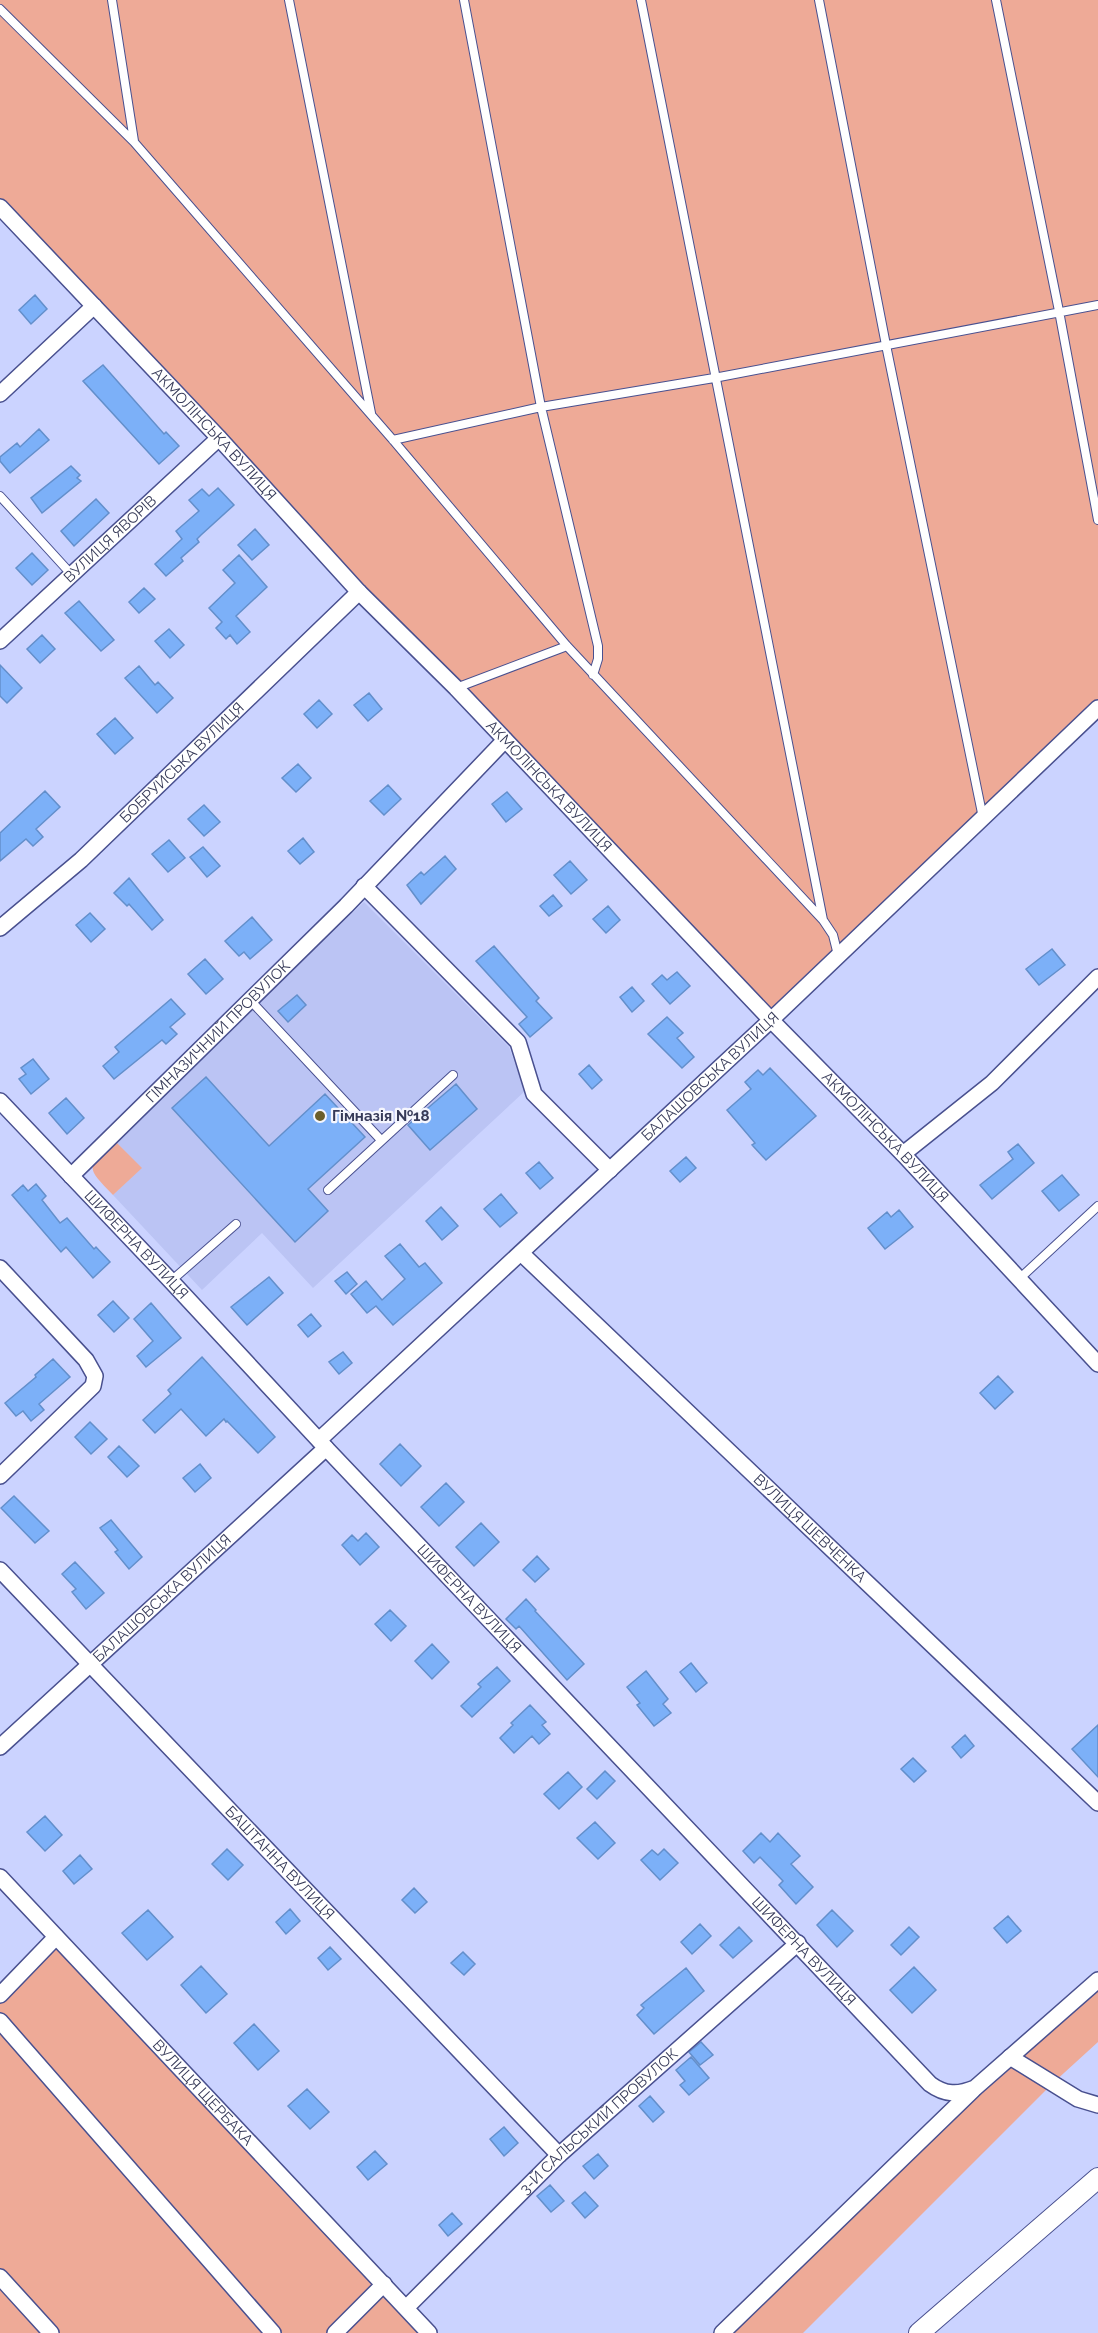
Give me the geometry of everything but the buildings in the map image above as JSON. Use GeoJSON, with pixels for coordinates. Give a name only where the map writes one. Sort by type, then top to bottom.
{"type":"FeatureCollection","features":[{"type":"Feature","properties":{"kind":"street","name":"АКМОЛІНСЬКА ВУЛИЦЯ"},"geometry":{"type":"LineString","coordinates":[[0,207],[219,438],[359,592],[456,688],[771,1020],[903,1154],[1098,1364]]}},
{"type":"Feature","properties":{"kind":"street"},"geometry":{"type":"LineString","coordinates":[[0,394],[94,306]]}},
{"type":"Feature","properties":{"kind":"street","name":"ВУЛИЦЯ ЯВОРІВ"},"geometry":{"type":"LineString","coordinates":[[0,641],[219,438]]}},
{"type":"Feature","properties":{"kind":"street","name":"БОБРУЙСЬКА ВУЛИЦЯ"},"geometry":{"type":"LineString","coordinates":[[0,928],[81,860],[359,592]]}},
{"type":"Feature","properties":{"kind":"street","name":"БАЛАШОВСЬКА ВУЛИЦЯ"},"geometry":{"type":"LineString","coordinates":[[0,1747],[90,1665],[521,1252],[838,957],[1098,708]]}},
{"type":"Feature","properties":{"kind":"street","name":"ГІМНАЗИЧНИЙ ПРОВУЛОК"},"geometry":{"type":"LineString","coordinates":[[71,1176],[364,886],[505,740]]}},
{"type":"Feature","properties":{"kind":"street"},"geometry":{"type":"LineString","coordinates":[[364,886],[518,1041],[534,1094],[610,1170]]}},
{"type":"Feature","properties":{"kind":"street"},"geometry":{"type":"LineString","coordinates":[[903,1154],[992,1083],[1098,977]]}},
{"type":"Feature","properties":{"kind":"street","name":"ШИФЕРНА ВУЛИЦЯ"},"geometry":{"type":"LineString","coordinates":[[0,1101],[322,1444],[930,2084],[942,2092],[963,2093],[975,2088]]}},
{"type":"Feature","properties":{"kind":"street","name":"ВУЛИЦЯ ШЕВЧЕНКА"},"geometry":{"type":"LineString","coordinates":[[521,1252],[1098,1803]]}},
{"type":"Feature","properties":{"kind":"street"},"geometry":{"type":"LineString","coordinates":[[0,1268],[86,1359],[95,1376],[93,1386],[0,1476]]}},
{"type":"Feature","properties":{"kind":"street","name":"БАШТАННА ВУЛИЦЯ"},"geometry":{"type":"LineString","coordinates":[[0,1570],[559,2155]]}},
{"type":"Feature","properties":{"kind":"street","name":"ВУЛИЦЯ ЩЕРБАКА"},"geometry":{"type":"LineString","coordinates":[[0,1876],[429,2333]]}},
{"type":"Feature","properties":{"kind":"street"},"geometry":{"type":"LineString","coordinates":[[0,1995],[56,1937]]}},
{"type":"Feature","properties":{"kind":"street","name":"3-Й САЛЬСЬКИЙ ПРОВУЛОК"},"geometry":{"type":"LineString","coordinates":[[407,2307],[559,2155],[798,1943]]}},
{"type":"Feature","properties":{"kind":"street"},"geometry":{"type":"LineString","coordinates":[[722,2333],[975,2088],[1098,1980]]}},
{"type":"Feature","properties":{"kind":"street"},"geometry":{"type":"LineString","coordinates":[[0,2021],[273,2333]]}},
{"type":"Feature","properties":{"kind":"street"},"geometry":{"type":"LineString","coordinates":[[1010,2057],[1078,2098],[1098,2105]]}},
{"type":"Feature","properties":{"kind":"street"},"geometry":{"type":"LineString","coordinates":[[919,2333],[1098,2178]]}},
{"type":"Feature","properties":{"kind":"street"},"geometry":{"type":"LineString","coordinates":[[0,2277],[51,2333]]}},
{"type":"Feature","properties":{"kind":"street"},"geometry":{"type":"LineString","coordinates":[[334,2333],[384,2284]]}},
{"type":"Feature","properties":{"kind":"lane"},"geometry":{"type":"LineString","coordinates":[[112,0],[134,142]]}},
{"type":"Feature","properties":{"kind":"lane"},"geometry":{"type":"LineString","coordinates":[[289,0],[372,415]]}},
{"type":"Feature","properties":{"kind":"lane"},"geometry":{"type":"LineString","coordinates":[[464,0],[541,407],[598,646],[598,659],[593,675]]}},
{"type":"Feature","properties":{"kind":"lane"},"geometry":{"type":"LineString","coordinates":[[641,0],[823,920]]}},
{"type":"Feature","properties":{"kind":"lane"},"geometry":{"type":"LineString","coordinates":[[819,0],[886,345],[983,818]]}},
{"type":"Feature","properties":{"kind":"lane"},"geometry":{"type":"LineString","coordinates":[[996,0],[1059,311],[1098,520]]}},
{"type":"Feature","properties":{"kind":"lane"},"geometry":{"type":"LineString","coordinates":[[0,9],[134,142],[372,415],[567,646],[823,920],[832,935],[838,957]]}},
{"type":"Feature","properties":{"kind":"lane"},"geometry":{"type":"LineString","coordinates":[[393,440],[541,407],[714,378],[1098,305]]}},
{"type":"Feature","properties":{"kind":"lane"},"geometry":{"type":"LineString","coordinates":[[0,496],[72,575]]}},
{"type":"Feature","properties":{"kind":"lane"},"geometry":{"type":"LineString","coordinates":[[456,688],[567,646]]}},
{"type":"Feature","properties":{"kind":"lane"},"geometry":{"type":"LineString","coordinates":[[249,999],[381,1140]]}},
{"type":"Feature","properties":{"kind":"lane"},"geometry":{"type":"LineString","coordinates":[[328,1190],[453,1075]]}},
{"type":"Feature","properties":{"kind":"lane"},"geometry":{"type":"LineString","coordinates":[[1018,1280],[1098,1206]]}},
{"type":"Feature","properties":{"kind":"lane"},"geometry":{"type":"LineString","coordinates":[[171,1281],[236,1224]]}},
{"type":"Feature","properties":{"kind":"shaded area"},"geometry":{"type":"Polygon","coordinates":[[[0,0],[1098,0],[1098,708],[771,1020],[0,207],[0,0]]]}},
{"type":"Feature","properties":{"kind":"shaded area","name":"Гімназія №18"},"geometry":{"type":"Polygon","coordinates":[[[364,902],[509,1047],[525,1091],[313,1288],[262,1233],[202,1290],[113,1195],[141,1168],[115,1141],[364,902]]]}},
{"type":"Feature","properties":{"kind":"shaded area"},"geometry":{"type":"Polygon","coordinates":[[[115,1141],[142,1168],[113,1195],[97,1178],[93,1167],[94,1162],[115,1141]]]}},
{"type":"Feature","properties":{"kind":"shaded area"},"geometry":{"type":"Polygon","coordinates":[[[56,1937],[429,2333],[0,2333],[0,1995],[56,1937]]]}},
{"type":"Feature","properties":{"kind":"shaded area"},"geometry":{"type":"Polygon","coordinates":[[[1098,1979],[1098,2042],[1053,2083],[803,2333],[722,2333],[1098,1979]]]}},
{"type":"Feature","properties":{"kind":"place","name":"Гімназія №18"},"geometry":{"type":"Point","coordinates":[320,1116]}}]}
